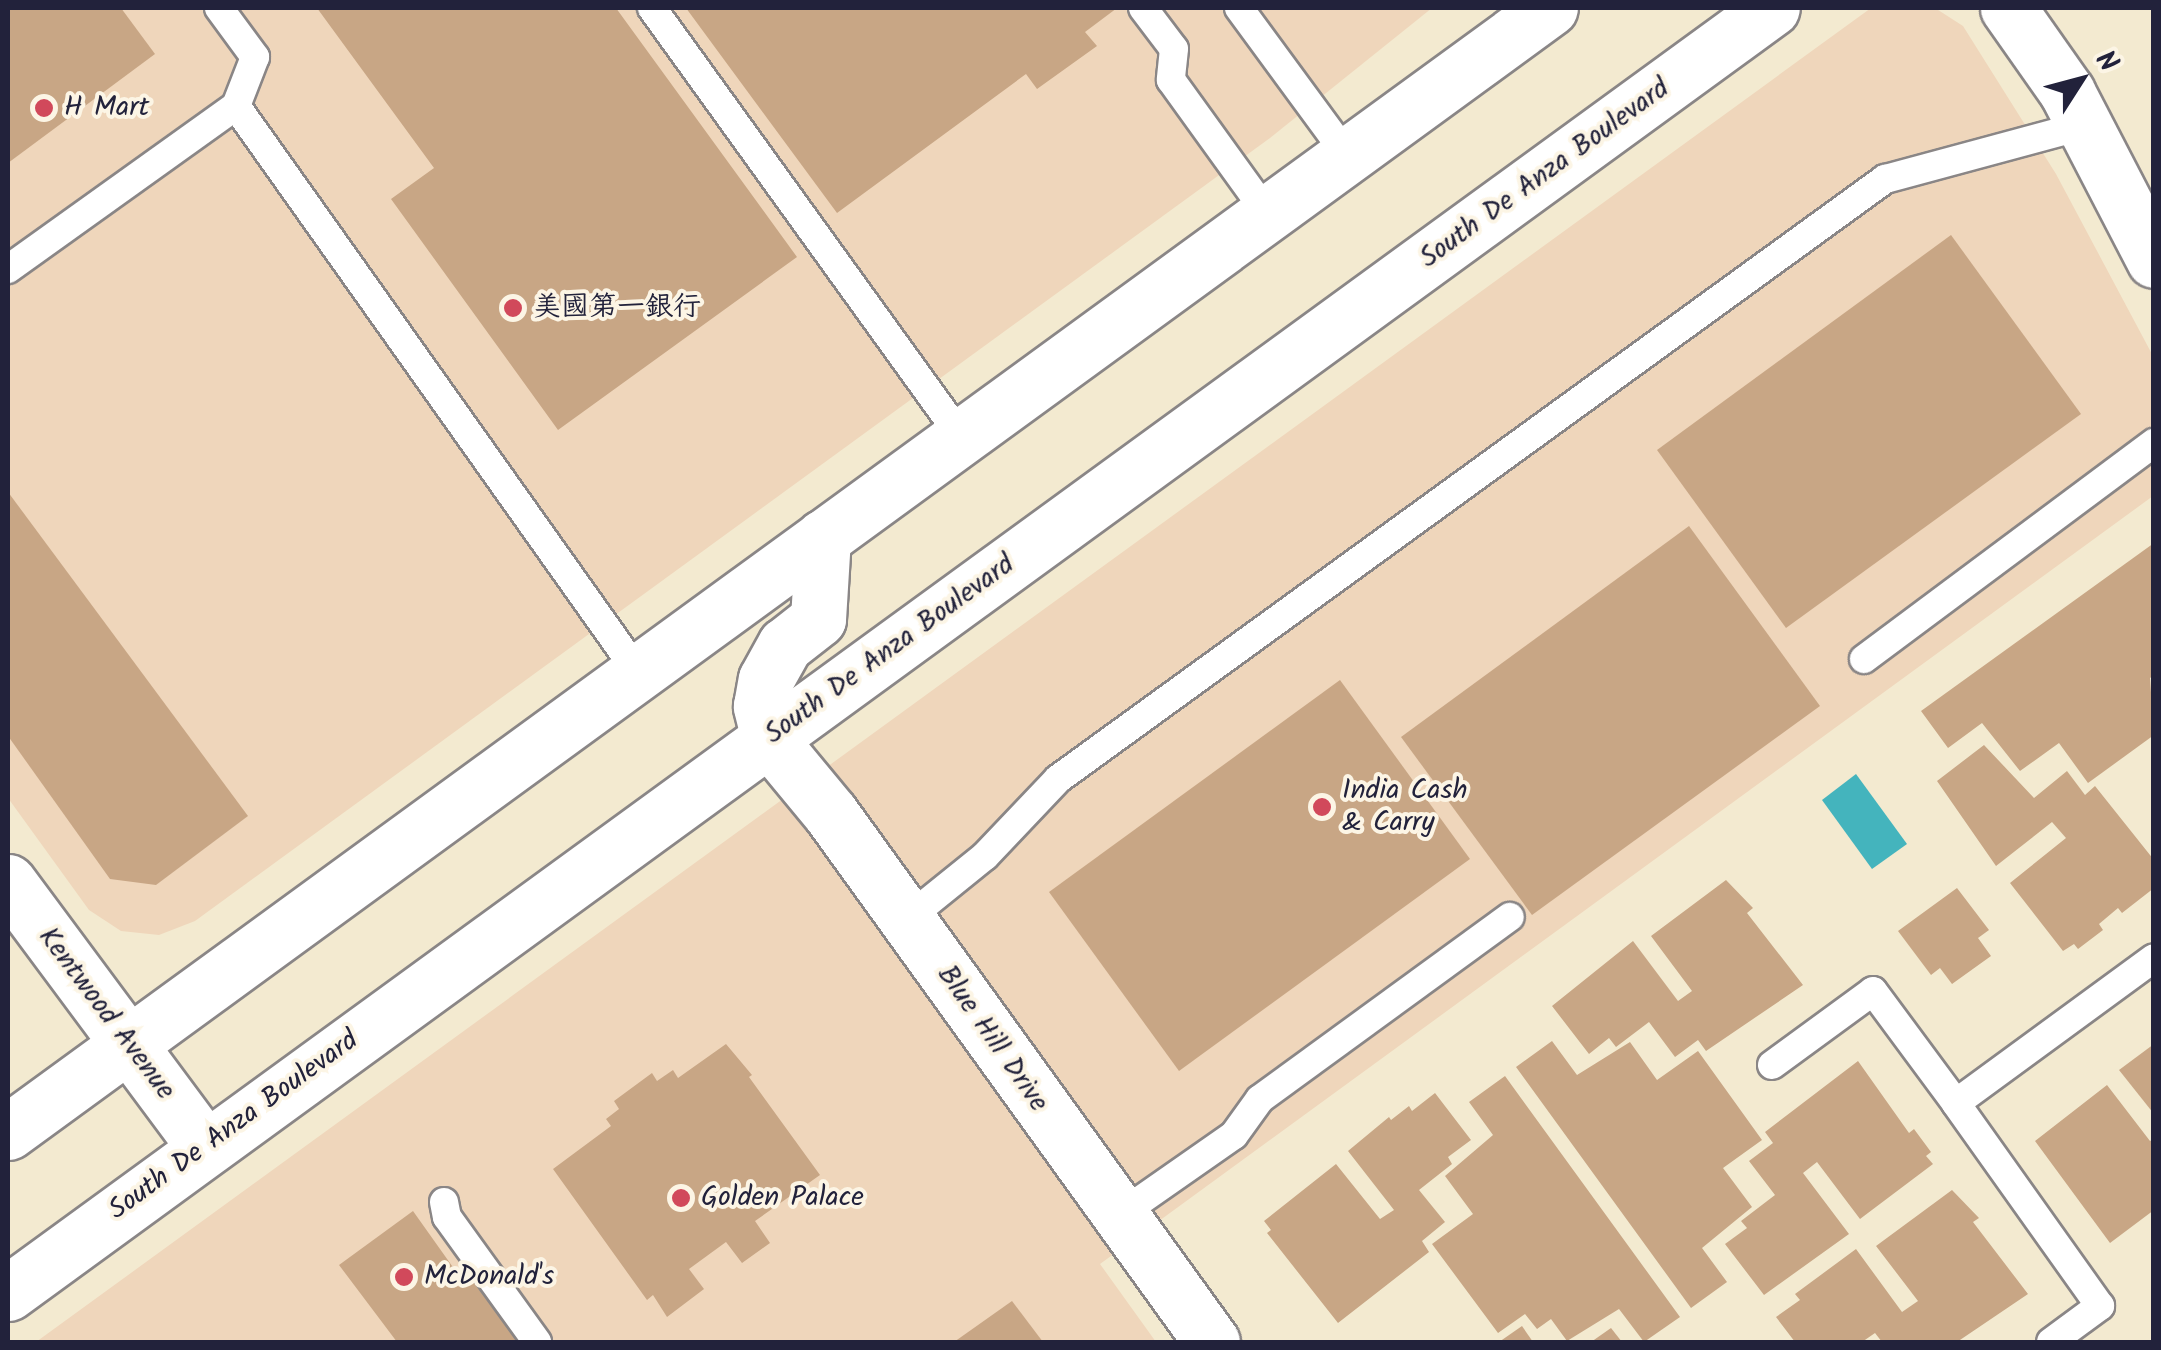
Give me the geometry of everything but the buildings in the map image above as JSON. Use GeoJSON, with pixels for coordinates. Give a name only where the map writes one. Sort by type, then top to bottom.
{"type":"FeatureCollection","features":[{"type":"Feature","properties":{"kind":"main road"},"geometry":{"type":"LineString","coordinates":[[8,1132],[1550,8]]}},
{"type":"Feature","properties":{"kind":"main road","name":"South De Anza Boulevard"},"geometry":{"type":"LineString","coordinates":[[8,1293],[204,1146],[1772,8]]}},
{"type":"Feature","properties":{"kind":"main road"},"geometry":{"type":"LineString","coordinates":[[2008,8],[2085,125],[2154,260]]}},
{"type":"Feature","properties":{"kind":"main road"},"geometry":{"type":"LineString","coordinates":[[769,739],[761,706],[766,679],[785,645],[818,619],[823,537]]}},
{"type":"Feature","properties":{"kind":"main road","name":"Blue Hill Drive"},"geometry":{"type":"LineString","coordinates":[[769,739],[831,814],[1212,1342]]}},
{"type":"Feature","properties":{"kind":"main road","name":"Kentwood Avenue"},"geometry":{"type":"LineString","coordinates":[[8,882],[204,1146]]}},
{"type":"Feature","properties":{"kind":"lane"},"geometry":{"type":"LineString","coordinates":[[8,270],[236,106],[256,56],[219,8]]}},
{"type":"Feature","properties":{"kind":"lane"},"geometry":{"type":"LineString","coordinates":[[652,8],[962,438]]}},
{"type":"Feature","properties":{"kind":"lane"},"geometry":{"type":"LineString","coordinates":[[1143,8],[1174,49],[1171,80],[1267,212]]}},
{"type":"Feature","properties":{"kind":"lane"},"geometry":{"type":"LineString","coordinates":[[1239,8],[1347,155]]}},
{"type":"Feature","properties":{"kind":"lane"},"geometry":{"type":"LineString","coordinates":[[236,106],[639,674]]}},
{"type":"Feature","properties":{"kind":"lane"},"geometry":{"type":"LineString","coordinates":[[907,918],[985,856],[1058,779],[1885,179],[2085,125]]}},
{"type":"Feature","properties":{"kind":"lane"},"geometry":{"type":"LineString","coordinates":[[1864,660],[2154,443]]}},
{"type":"Feature","properties":{"kind":"lane"},"geometry":{"type":"LineString","coordinates":[[1118,1216],[1234,1135],[1260,1099],[1510,917]]}},
{"type":"Feature","properties":{"kind":"lane"},"geometry":{"type":"LineString","coordinates":[[1956,1103],[2154,958]]}},
{"type":"Feature","properties":{"kind":"lane"},"geometry":{"type":"LineString","coordinates":[[1772,1066],[1874,991],[2100,1306],[2051,1342]]}},
{"type":"Feature","properties":{"kind":"lane"},"geometry":{"type":"LineString","coordinates":[[444,1202],[447,1217],[537,1342]]}},
{"type":"Feature","properties":{"kind":"shaded area"},"geometry":{"type":"Polygon","coordinates":[[[8,8],[1432,8],[1270,138],[195,921],[159,935],[121,931],[89,910],[8,798],[8,8]]]}},
{"type":"Feature","properties":{"kind":"shaded area"},"geometry":{"type":"Polygon","coordinates":[[[1871,8],[1935,8],[1963,26],[2056,174],[2153,356],[2153,496],[1100,1264],[1156,1342],[36,1342],[1871,8]]]}},
{"type":"Feature","properties":{"kind":"water"},"geometry":{"type":"Polygon","coordinates":[[[1856,774],[1907,844],[1872,869],[1822,800],[1856,774]]]}},
{"type":"Feature","properties":{"kind":"place","name":"H Mart"},"geometry":{"type":"Point","coordinates":[44,108]}},
{"type":"Feature","properties":{"kind":"place","name":"美國第一銀行"},"geometry":{"type":"Point","coordinates":[513,308]}},
{"type":"Feature","properties":{"kind":"place","name":"India Cash & Carry"},"geometry":{"type":"Point","coordinates":[1322,807]}},
{"type":"Feature","properties":{"kind":"place","name":"Golden Palace"},"geometry":{"type":"Point","coordinates":[681,1198]}},
{"type":"Feature","properties":{"kind":"place","name":"McDonald's"},"geometry":{"type":"Point","coordinates":[404,1277]}}]}
